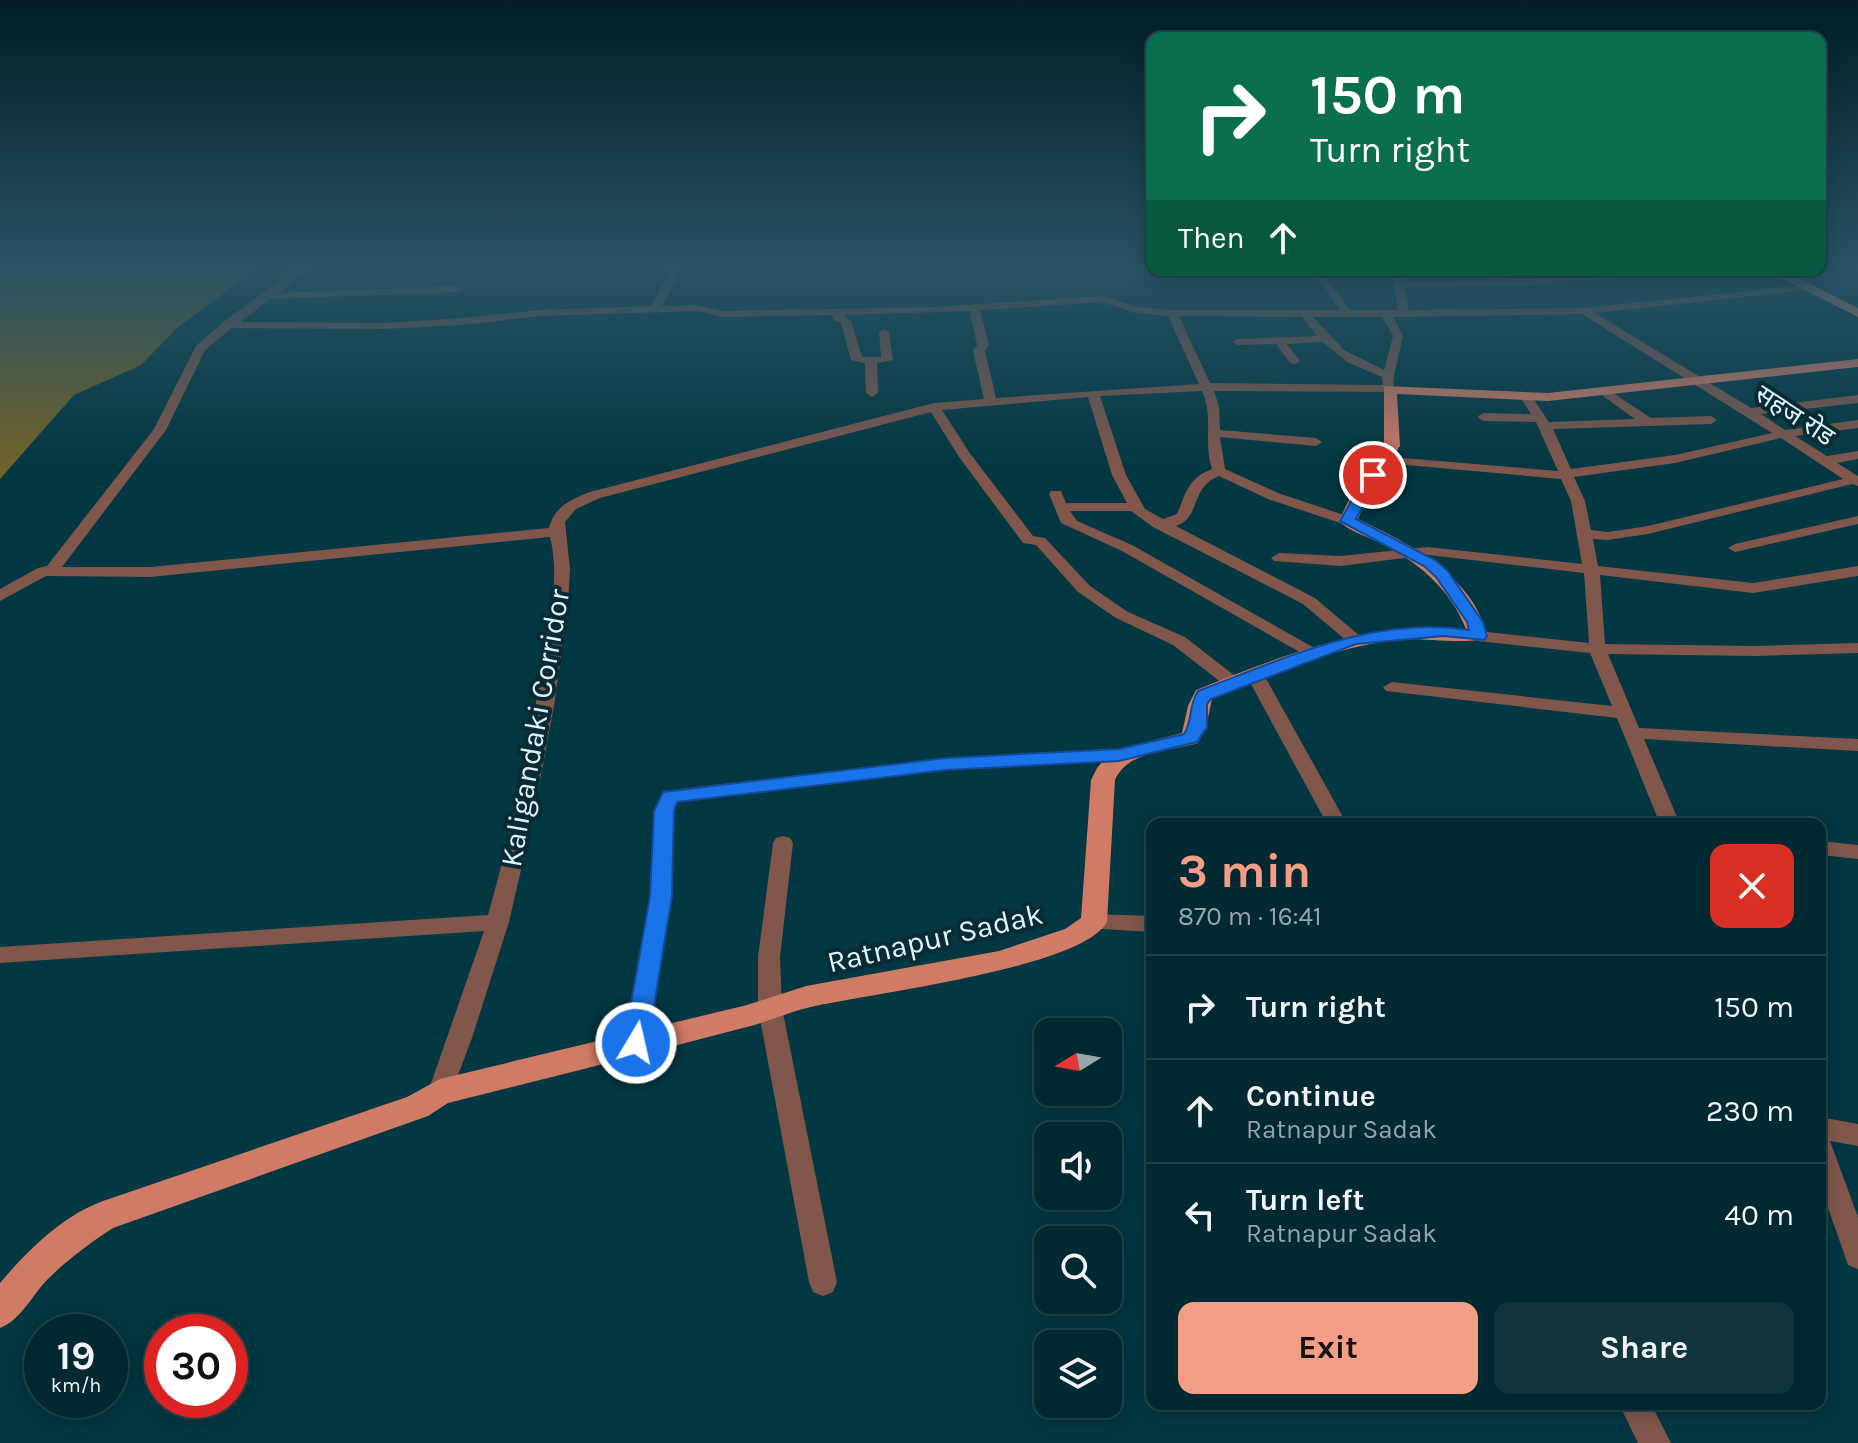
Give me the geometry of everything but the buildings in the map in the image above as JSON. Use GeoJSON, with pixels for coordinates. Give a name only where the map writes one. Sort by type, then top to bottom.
{"type":"FeatureCollection","features":[{"type":"Feature","properties":{"kind":"main road"},"geometry":{"type":"LineString","coordinates":[[1094,922],[1103,780],[1107,768],[1119,755],[1190,738],[1198,727],[1198,704],[1204,695],[1354,639],[1444,631],[1478,636],[1475,622],[1441,574],[1412,552],[1348,521],[1361,491],[1392,446],[1389,382],[1526,397],[1607,393],[1858,363]]}},
{"type":"Feature","properties":{"kind":"main road","name":"Ratnapur Sadak"},"geometry":{"type":"LineString","coordinates":[[440,1092],[806,997],[1000,961],[1074,936],[1094,922]]}},
{"type":"Feature","properties":{"kind":"main road"},"geometry":{"type":"LineString","coordinates":[[0,1311],[16,1288],[45,1257],[71,1235],[103,1216],[417,1107],[440,1092]]}},
{"type":"Feature","properties":{"kind":"street"},"geometry":{"type":"LineString","coordinates":[[51,571],[160,430],[171,412],[195,353],[215,335]]}},
{"type":"Feature","properties":{"kind":"street"},"geometry":{"type":"LineString","coordinates":[[850,335],[857,360],[887,360],[884,335]]}},
{"type":"Feature","properties":{"kind":"street"},"geometry":{"type":"LineString","coordinates":[[981,335],[983,345],[979,351],[991,401]]}},
{"type":"Feature","properties":{"kind":"street"},"geometry":{"type":"LineString","coordinates":[[1183,335],[1212,400],[1214,460],[1219,471],[1273,496],[1348,521]]}},
{"type":"Feature","properties":{"kind":"street"},"geometry":{"type":"LineString","coordinates":[[1321,335],[1347,357],[1389,382]]}},
{"type":"Feature","properties":{"kind":"street"},"geometry":{"type":"LineString","coordinates":[[1389,382],[1398,335]]}},
{"type":"Feature","properties":{"kind":"street","name":"सहज रोड"},"geometry":{"type":"LineString","coordinates":[[1624,335],[1856,481]]}},
{"type":"Feature","properties":{"kind":"street"},"geometry":{"type":"LineString","coordinates":[[1238,342],[1324,339]]}},
{"type":"Feature","properties":{"kind":"street"},"geometry":{"type":"LineString","coordinates":[[1279,341],[1294,361]]}},
{"type":"Feature","properties":{"kind":"street"},"geometry":{"type":"LineString","coordinates":[[871,360],[872,393]]}},
{"type":"Feature","properties":{"kind":"street"},"geometry":{"type":"LineString","coordinates":[[0,596],[43,571],[150,572],[555,532],[560,517],[568,508],[595,495],[934,407],[1093,393],[1389,382]]}},
{"type":"Feature","properties":{"kind":"street"},"geometry":{"type":"LineString","coordinates":[[1093,393],[1119,475],[1136,507],[1158,524],[1309,601],[1354,639]]}},
{"type":"Feature","properties":{"kind":"street"},"geometry":{"type":"LineString","coordinates":[[1607,393],[1649,423]]}},
{"type":"Feature","properties":{"kind":"street"},"geometry":{"type":"LineString","coordinates":[[1526,397],[1542,422],[1578,501],[1595,590],[1597,649],[1667,818]]}},
{"type":"Feature","properties":{"kind":"street"},"geometry":{"type":"LineString","coordinates":[[1749,412],[1858,399]]}},
{"type":"Feature","properties":{"kind":"street"},"geometry":{"type":"LineString","coordinates":[[934,407],[964,454],[1028,540],[1040,541],[1084,589],[1122,615],[1179,641],[1233,683]]}},
{"type":"Feature","properties":{"kind":"street"},"geometry":{"type":"LineString","coordinates":[[1483,417],[1542,422],[1711,420]]}},
{"type":"Feature","properties":{"kind":"street"},"geometry":{"type":"LineString","coordinates":[[1384,459],[1540,475],[1567,474],[1675,459],[1783,434],[1854,427]]}},
{"type":"Feature","properties":{"kind":"street"},"geometry":{"type":"LineString","coordinates":[[1213,433],[1316,442]]}},
{"type":"Feature","properties":{"kind":"street"},"geometry":{"type":"LineString","coordinates":[[1824,461],[1858,455]]}},
{"type":"Feature","properties":{"kind":"street"},"geometry":{"type":"LineString","coordinates":[[1158,524],[1177,521],[1183,516],[1192,487],[1200,477],[1219,471]]}},
{"type":"Feature","properties":{"kind":"street"},"geometry":{"type":"LineString","coordinates":[[1584,534],[1608,536],[1648,530],[1856,481]]}},
{"type":"Feature","properties":{"kind":"street"},"geometry":{"type":"LineString","coordinates":[[1136,507],[1058,500],[1066,520],[1072,524],[1127,548],[1312,654]]}},
{"type":"Feature","properties":{"kind":"street"},"geometry":{"type":"LineString","coordinates":[[1735,548],[1858,520]]}},
{"type":"Feature","properties":{"kind":"street","name":"Kaligandaki Corridor"},"geometry":{"type":"LineString","coordinates":[[440,1092],[498,922],[515,859],[553,649],[562,557],[555,532]]}},
{"type":"Feature","properties":{"kind":"street"},"geometry":{"type":"LineString","coordinates":[[1279,558],[1341,561],[1428,551],[1753,588],[1858,571]]}},
{"type":"Feature","properties":{"kind":"street"},"geometry":{"type":"LineString","coordinates":[[1478,636],[1597,649],[1756,651],[1858,648]]}},
{"type":"Feature","properties":{"kind":"street"},"geometry":{"type":"LineString","coordinates":[[1255,675],[1334,818]]}},
{"type":"Feature","properties":{"kind":"street"},"geometry":{"type":"LineString","coordinates":[[1392,687],[1624,713]]}},
{"type":"Feature","properties":{"kind":"street"},"geometry":{"type":"LineString","coordinates":[[1632,733],[1858,745]]}},
{"type":"Feature","properties":{"kind":"street"},"geometry":{"type":"LineString","coordinates":[[636,1043],[661,896],[664,811],[670,796],[946,764],[1119,755]]}},
{"type":"Feature","properties":{"kind":"street"},"geometry":{"type":"LineString","coordinates":[[783,843],[769,957],[770,1008],[823,1282]]}},
{"type":"Feature","properties":{"kind":"street"},"geometry":{"type":"LineString","coordinates":[[1826,849],[1858,852]]}},
{"type":"Feature","properties":{"kind":"street"},"geometry":{"type":"LineString","coordinates":[[0,955],[498,922]]}},
{"type":"Feature","properties":{"kind":"street"},"geometry":{"type":"LineString","coordinates":[[1094,922],[1146,924]]}},
{"type":"Feature","properties":{"kind":"street"},"geometry":{"type":"LineString","coordinates":[[1826,1129],[1858,1135]]}},
{"type":"Feature","properties":{"kind":"street"},"geometry":{"type":"LineString","coordinates":[[1826,1164],[1858,1256]]}},
{"type":"Feature","properties":{"kind":"street"},"geometry":{"type":"LineString","coordinates":[[1637,1410],[1655,1443]]}},
{"type":"Feature","properties":{"kind":"shaded area"},"geometry":{"type":"Polygon","coordinates":[[[0,335],[170,335],[141,365],[74,395],[0,479],[0,335]]]}},
{"type":"Feature","properties":{"kind":"route"},"geometry":{"type":"LineString","coordinates":[[636,1043],[661,896],[664,811],[670,796],[946,764],[1119,755],[1190,738],[1198,727],[1198,704],[1204,695],[1354,639],[1444,631],[1478,636],[1475,622],[1441,574],[1429,563],[1348,521],[1361,491],[1373,475]]}}]}
